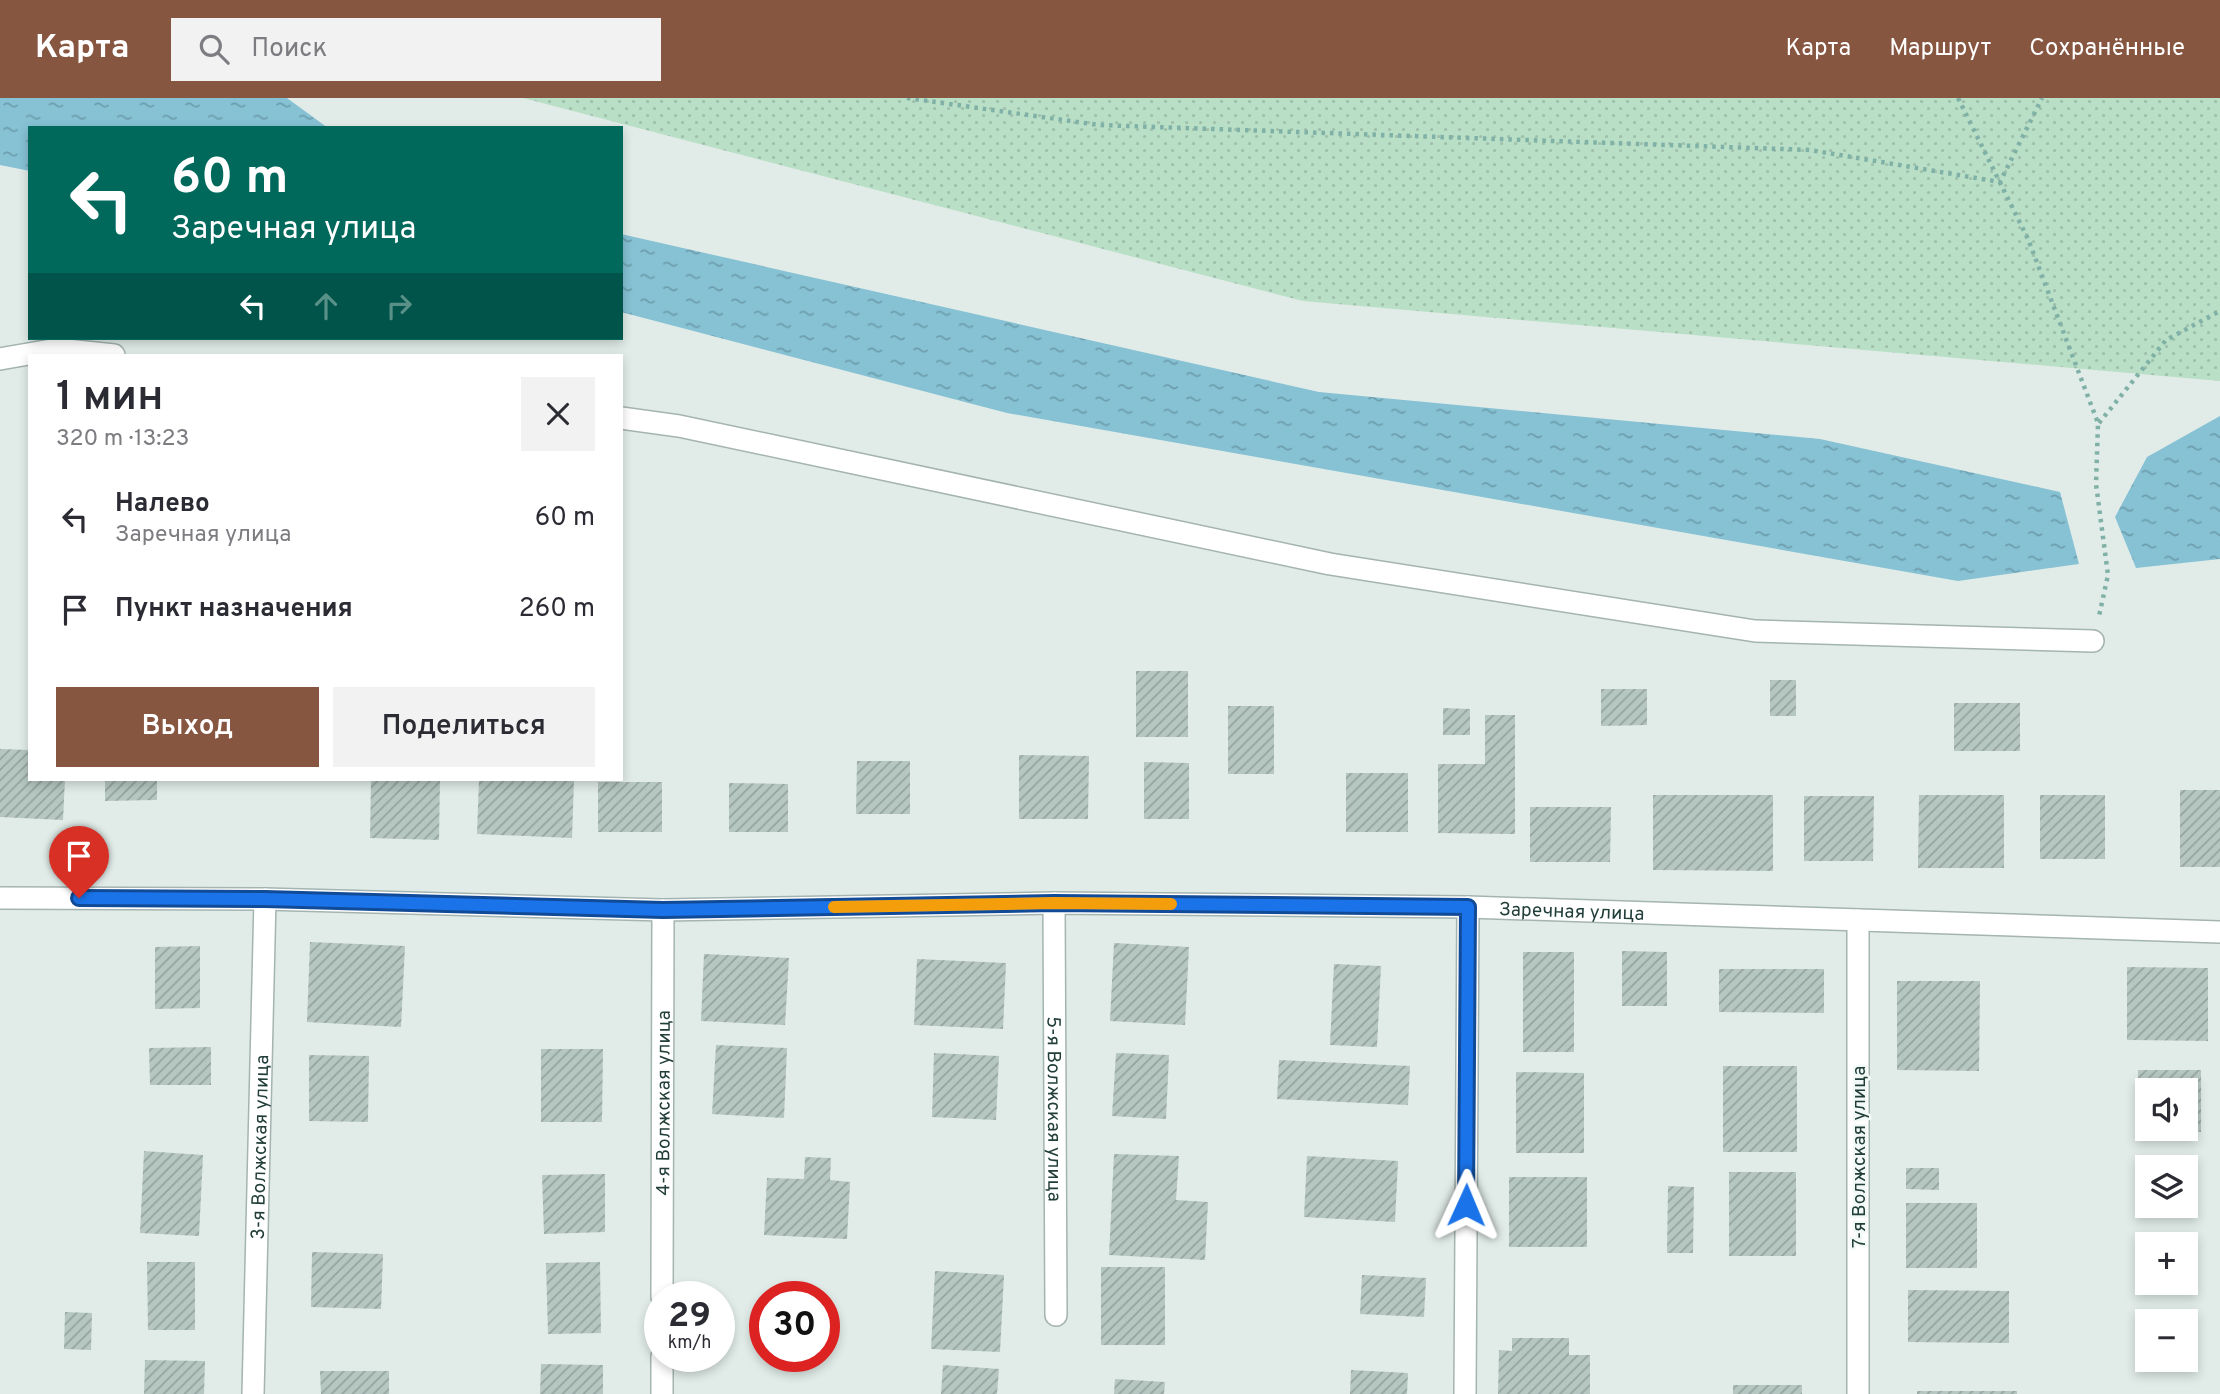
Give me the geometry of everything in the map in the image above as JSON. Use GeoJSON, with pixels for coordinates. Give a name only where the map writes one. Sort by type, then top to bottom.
{"type":"FeatureCollection","features":[{"type":"Feature","properties":{"kind":"street"},"geometry":{"type":"LineString","coordinates":[[28,354],[57,349],[104,354]]}},
{"type":"Feature","properties":{"kind":"street"},"geometry":{"type":"LineString","coordinates":[[0,359],[28,354]]}},
{"type":"Feature","properties":{"kind":"street"},"geometry":{"type":"LineString","coordinates":[[623,418],[693,429],[1330,564],[1755,631],[2093,640]]}},
{"type":"Feature","properties":{"kind":"street","name":"Заречная улица"},"geometry":{"type":"LineString","coordinates":[[0,898],[265,899],[663,910],[1054,903],[1468,907],[2220,932]]}},
{"type":"Feature","properties":{"kind":"street","name":"3-я Волжская улица"},"geometry":{"type":"LineString","coordinates":[[253,1394],[265,899]]}},
{"type":"Feature","properties":{"kind":"street","name":"5-я Волжская улица"},"geometry":{"type":"LineString","coordinates":[[1054,903],[1056,1315]]}},
{"type":"Feature","properties":{"kind":"street"},"geometry":{"type":"LineString","coordinates":[[1465,1394],[1468,907]]}},
{"type":"Feature","properties":{"kind":"street","name":"4-я Волжская улица"},"geometry":{"type":"LineString","coordinates":[[662,1281],[663,910]]}},
{"type":"Feature","properties":{"kind":"street","name":"7-я Волжская улица"},"geometry":{"type":"LineString","coordinates":[[1858,920],[1858,1394]]}},
{"type":"Feature","properties":{"kind":"street"},"geometry":{"type":"LineString","coordinates":[[662,1372],[662,1394]]}},
{"type":"Feature","properties":{"kind":"path"},"geometry":{"type":"LineString","coordinates":[[907,98],[1099,125],[1811,150],[2000,182]]}},
{"type":"Feature","properties":{"kind":"path"},"geometry":{"type":"LineString","coordinates":[[1958,98],[2028,239],[2098,424],[2096,484],[2108,575],[2093,640]]}},
{"type":"Feature","properties":{"kind":"path"},"geometry":{"type":"LineString","coordinates":[[2000,182],[2042,98]]}},
{"type":"Feature","properties":{"kind":"path"},"geometry":{"type":"LineString","coordinates":[[2098,424],[2166,340],[2220,311]]}},
{"type":"Feature","properties":{"kind":"green space"},"geometry":{"type":"Polygon","coordinates":[[[523,98],[2220,98],[2220,381],[1303,301],[523,98]]]}},
{"type":"Feature","properties":{"kind":"water"},"geometry":{"type":"Polygon","coordinates":[[[0,98],[287,98],[325,126],[28,126],[28,171],[0,165],[0,98]]]}},
{"type":"Feature","properties":{"kind":"water"},"geometry":{"type":"Polygon","coordinates":[[[623,234],[1319,392],[1820,439],[2060,492],[2079,564],[1958,581],[1007,413],[623,313],[623,234]]]}},
{"type":"Feature","properties":{"kind":"water"},"geometry":{"type":"Polygon","coordinates":[[[2220,416],[2220,559],[2136,568],[2115,517],[2147,457],[2220,416]]]}},
{"type":"Feature","properties":{"kind":"building"},"geometry":{"type":"Polygon","coordinates":[[[1136,671],[1188,671],[1188,737],[1136,737],[1136,671]]]}},
{"type":"Feature","properties":{"kind":"building"},"geometry":{"type":"Polygon","coordinates":[[[1770,680],[1796,680],[1796,716],[1770,716],[1770,680]]]}},
{"type":"Feature","properties":{"kind":"building"},"geometry":{"type":"Polygon","coordinates":[[[1601,689],[1647,689],[1647,725],[1601,726],[1601,689]]]}},
{"type":"Feature","properties":{"kind":"building"},"geometry":{"type":"Polygon","coordinates":[[[1954,703],[2020,703],[2020,751],[1954,751],[1954,703]]]}},
{"type":"Feature","properties":{"kind":"building"},"geometry":{"type":"Polygon","coordinates":[[[1228,706],[1274,706],[1274,774],[1228,774],[1228,706]]]}},
{"type":"Feature","properties":{"kind":"building"},"geometry":{"type":"Polygon","coordinates":[[[1443,708],[1470,709],[1470,735],[1443,735],[1443,708]]]}},
{"type":"Feature","properties":{"kind":"building"},"geometry":{"type":"Polygon","coordinates":[[[1485,715],[1515,715],[1515,834],[1438,833],[1438,764],[1485,764],[1485,715]]]}},
{"type":"Feature","properties":{"kind":"building"},"geometry":{"type":"Polygon","coordinates":[[[0,749],[28,750],[28,781],[65,781],[63,820],[0,817],[0,749]]]}},
{"type":"Feature","properties":{"kind":"building"},"geometry":{"type":"Polygon","coordinates":[[[1019,755],[1089,756],[1088,819],[1019,819],[1019,755]]]}},
{"type":"Feature","properties":{"kind":"building"},"geometry":{"type":"Polygon","coordinates":[[[857,761],[910,761],[910,814],[856,814],[857,761]]]}},
{"type":"Feature","properties":{"kind":"building"},"geometry":{"type":"Polygon","coordinates":[[[1144,762],[1189,763],[1189,819],[1144,819],[1144,762]]]}},
{"type":"Feature","properties":{"kind":"building"},"geometry":{"type":"Polygon","coordinates":[[[1346,773],[1408,773],[1408,832],[1346,832],[1346,773]]]}},
{"type":"Feature","properties":{"kind":"building"},"geometry":{"type":"Polygon","coordinates":[[[105,781],[157,781],[157,800],[105,801],[105,781]]]}},
{"type":"Feature","properties":{"kind":"building"},"geometry":{"type":"Polygon","coordinates":[[[371,781],[440,781],[439,840],[370,838],[371,781]]]}},
{"type":"Feature","properties":{"kind":"building"},"geometry":{"type":"Polygon","coordinates":[[[479,781],[574,781],[572,838],[477,834],[479,781]]]}},
{"type":"Feature","properties":{"kind":"building"},"geometry":{"type":"Polygon","coordinates":[[[598,782],[662,782],[662,832],[598,832],[598,782]]]}},
{"type":"Feature","properties":{"kind":"building"},"geometry":{"type":"Polygon","coordinates":[[[729,783],[788,784],[788,832],[729,832],[729,783]]]}},
{"type":"Feature","properties":{"kind":"building"},"geometry":{"type":"Polygon","coordinates":[[[2180,790],[2220,790],[2220,867],[2180,867],[2180,790]]]}},
{"type":"Feature","properties":{"kind":"building"},"geometry":{"type":"Polygon","coordinates":[[[1653,795],[1773,795],[1773,871],[1653,870],[1653,795]]]}},
{"type":"Feature","properties":{"kind":"building"},"geometry":{"type":"Polygon","coordinates":[[[1919,795],[2004,795],[2004,868],[1918,868],[1919,795]]]}},
{"type":"Feature","properties":{"kind":"building"},"geometry":{"type":"Polygon","coordinates":[[[2040,795],[2105,795],[2105,859],[2040,859],[2040,795]]]}},
{"type":"Feature","properties":{"kind":"building"},"geometry":{"type":"Polygon","coordinates":[[[1804,796],[1874,796],[1873,861],[1804,861],[1804,796]]]}},
{"type":"Feature","properties":{"kind":"building"},"geometry":{"type":"Polygon","coordinates":[[[1530,807],[1611,807],[1610,862],[1530,862],[1530,807]]]}},
{"type":"Feature","properties":{"kind":"building"},"geometry":{"type":"Polygon","coordinates":[[[310,942],[405,946],[401,1027],[307,1022],[310,942]]]}},
{"type":"Feature","properties":{"kind":"building"},"geometry":{"type":"Polygon","coordinates":[[[1114,943],[1189,947],[1185,1025],[1110,1021],[1114,943]]]}},
{"type":"Feature","properties":{"kind":"building"},"geometry":{"type":"Polygon","coordinates":[[[200,946],[200,1008],[155,1009],[155,947],[200,946]]]}},
{"type":"Feature","properties":{"kind":"building"},"geometry":{"type":"Polygon","coordinates":[[[1622,951],[1667,952],[1667,1006],[1622,1006],[1622,951]]]}},
{"type":"Feature","properties":{"kind":"building"},"geometry":{"type":"Polygon","coordinates":[[[1523,952],[1574,952],[1574,1052],[1523,1052],[1523,952]]]}},
{"type":"Feature","properties":{"kind":"building"},"geometry":{"type":"Polygon","coordinates":[[[704,954],[789,958],[785,1025],[701,1021],[704,954]]]}},
{"type":"Feature","properties":{"kind":"building"},"geometry":{"type":"Polygon","coordinates":[[[917,959],[1006,963],[1003,1029],[914,1025],[917,959]]]}},
{"type":"Feature","properties":{"kind":"building"},"geometry":{"type":"Polygon","coordinates":[[[1334,964],[1381,966],[1377,1047],[1330,1045],[1334,964]]]}},
{"type":"Feature","properties":{"kind":"building"},"geometry":{"type":"Polygon","coordinates":[[[2127,967],[2208,968],[2208,1041],[2127,1040],[2127,967]]]}},
{"type":"Feature","properties":{"kind":"building"},"geometry":{"type":"Polygon","coordinates":[[[1719,969],[1824,969],[1824,1013],[1719,1012],[1719,969]]]}},
{"type":"Feature","properties":{"kind":"building"},"geometry":{"type":"Polygon","coordinates":[[[1897,981],[1980,981],[1979,1071],[1897,1070],[1897,981]]]}},
{"type":"Feature","properties":{"kind":"building"},"geometry":{"type":"Polygon","coordinates":[[[716,1045],[787,1048],[784,1118],[712,1114],[716,1045]]]}},
{"type":"Feature","properties":{"kind":"building"},"geometry":{"type":"Polygon","coordinates":[[[211,1047],[211,1085],[150,1085],[149,1048],[211,1047]]]}},
{"type":"Feature","properties":{"kind":"building"},"geometry":{"type":"Polygon","coordinates":[[[541,1049],[603,1049],[602,1122],[541,1122],[541,1049]]]}},
{"type":"Feature","properties":{"kind":"building"},"geometry":{"type":"Polygon","coordinates":[[[934,1053],[999,1056],[996,1120],[932,1117],[934,1053]]]}},
{"type":"Feature","properties":{"kind":"building"},"geometry":{"type":"Polygon","coordinates":[[[1116,1053],[1169,1055],[1166,1119],[1112,1116],[1116,1053]]]}},
{"type":"Feature","properties":{"kind":"building"},"geometry":{"type":"Polygon","coordinates":[[[309,1055],[369,1056],[368,1122],[309,1121],[309,1055]]]}},
{"type":"Feature","properties":{"kind":"building"},"geometry":{"type":"Polygon","coordinates":[[[1279,1060],[1410,1066],[1408,1105],[1277,1099],[1279,1060]]]}},
{"type":"Feature","properties":{"kind":"building"},"geometry":{"type":"Polygon","coordinates":[[[1723,1066],[1797,1066],[1797,1152],[1723,1152],[1723,1066]]]}},
{"type":"Feature","properties":{"kind":"building"},"geometry":{"type":"Polygon","coordinates":[[[2138,1070],[2201,1070],[2201,1132],[2198,1132],[2198,1078],[2138,1078],[2138,1070]]]}},
{"type":"Feature","properties":{"kind":"building"},"geometry":{"type":"Polygon","coordinates":[[[1516,1072],[1584,1073],[1584,1153],[1516,1153],[1516,1072]]]}},
{"type":"Feature","properties":{"kind":"building"},"geometry":{"type":"Polygon","coordinates":[[[144,1151],[203,1155],[199,1236],[140,1233],[144,1151]]]}},
{"type":"Feature","properties":{"kind":"building"},"geometry":{"type":"Polygon","coordinates":[[[1114,1154],[1179,1156],[1176,1200],[1208,1202],[1205,1260],[1109,1255],[1114,1154]]]}},
{"type":"Feature","properties":{"kind":"building"},"geometry":{"type":"Polygon","coordinates":[[[1307,1156],[1398,1161],[1395,1222],[1304,1217],[1307,1156]]]}},
{"type":"Feature","properties":{"kind":"building"},"geometry":{"type":"Polygon","coordinates":[[[805,1157],[831,1158],[830,1180],[850,1182],[847,1239],[764,1235],[767,1178],[804,1179],[805,1157]]]}},
{"type":"Feature","properties":{"kind":"building"},"geometry":{"type":"Polygon","coordinates":[[[1906,1168],[1939,1168],[1939,1190],[1906,1189],[1906,1168]]]}},
{"type":"Feature","properties":{"kind":"building"},"geometry":{"type":"Polygon","coordinates":[[[1729,1172],[1796,1172],[1796,1256],[1729,1256],[1729,1172]]]}},
{"type":"Feature","properties":{"kind":"building"},"geometry":{"type":"Polygon","coordinates":[[[605,1174],[605,1232],[544,1234],[542,1175],[605,1174]]]}},
{"type":"Feature","properties":{"kind":"building"},"geometry":{"type":"Polygon","coordinates":[[[1509,1177],[1587,1177],[1587,1247],[1509,1247],[1509,1177]]]}},
{"type":"Feature","properties":{"kind":"building"},"geometry":{"type":"Polygon","coordinates":[[[1668,1186],[1694,1187],[1693,1253],[1667,1253],[1668,1186]]]}},
{"type":"Feature","properties":{"kind":"building"},"geometry":{"type":"Polygon","coordinates":[[[1906,1203],[1977,1203],[1977,1268],[1906,1268],[1906,1203]]]}},
{"type":"Feature","properties":{"kind":"building"},"geometry":{"type":"Polygon","coordinates":[[[312,1252],[383,1254],[381,1309],[311,1307],[312,1252]]]}},
{"type":"Feature","properties":{"kind":"building"},"geometry":{"type":"Polygon","coordinates":[[[147,1262],[195,1262],[195,1330],[148,1330],[147,1262]]]}},
{"type":"Feature","properties":{"kind":"building"},"geometry":{"type":"Polygon","coordinates":[[[600,1262],[601,1333],[548,1334],[546,1263],[600,1262]]]}},
{"type":"Feature","properties":{"kind":"building"},"geometry":{"type":"Polygon","coordinates":[[[1101,1267],[1165,1267],[1165,1345],[1101,1345],[1101,1267]]]}},
{"type":"Feature","properties":{"kind":"building"},"geometry":{"type":"Polygon","coordinates":[[[935,1271],[1004,1275],[1000,1352],[931,1349],[935,1271]]]}},
{"type":"Feature","properties":{"kind":"building"},"geometry":{"type":"Polygon","coordinates":[[[1362,1275],[1426,1278],[1424,1317],[1360,1314],[1362,1275]]]}},
{"type":"Feature","properties":{"kind":"building"},"geometry":{"type":"Polygon","coordinates":[[[1908,1290],[2009,1291],[2009,1343],[1908,1342],[1908,1290]]]}},
{"type":"Feature","properties":{"kind":"building"},"geometry":{"type":"Polygon","coordinates":[[[65,1312],[92,1313],[91,1350],[64,1349],[65,1312]]]}},
{"type":"Feature","properties":{"kind":"building"},"geometry":{"type":"Polygon","coordinates":[[[1512,1338],[1569,1338],[1569,1355],[1590,1355],[1590,1394],[1498,1394],[1499,1350],[1512,1351],[1512,1338]]]}},
{"type":"Feature","properties":{"kind":"building"},"geometry":{"type":"Polygon","coordinates":[[[145,1360],[205,1361],[204,1394],[144,1394],[145,1360]]]}},
{"type":"Feature","properties":{"kind":"building"},"geometry":{"type":"Polygon","coordinates":[[[541,1364],[603,1365],[603,1394],[540,1394],[541,1364]]]}},
{"type":"Feature","properties":{"kind":"building"},"geometry":{"type":"Polygon","coordinates":[[[943,1365],[999,1369],[997,1394],[941,1394],[943,1365]]]}},
{"type":"Feature","properties":{"kind":"building"},"geometry":{"type":"Polygon","coordinates":[[[1351,1370],[1408,1373],[1407,1394],[1350,1394],[1351,1370]]]}},
{"type":"Feature","properties":{"kind":"building"},"geometry":{"type":"Polygon","coordinates":[[[320,1371],[389,1371],[389,1394],[321,1394],[320,1371]]]}},
{"type":"Feature","properties":{"kind":"building"},"geometry":{"type":"Polygon","coordinates":[[[1115,1379],[1165,1382],[1164,1394],[1114,1394],[1115,1379]]]}},
{"type":"Feature","properties":{"kind":"building"},"geometry":{"type":"Polygon","coordinates":[[[1733,1385],[1802,1385],[1802,1394],[1733,1394],[1733,1385]]]}},
{"type":"Feature","properties":{"kind":"building"},"geometry":{"type":"Polygon","coordinates":[[[1917,1391],[2017,1391],[2017,1394],[1917,1394],[1917,1391]]]}},
{"type":"Feature","properties":{"kind":"slow traffic"},"geometry":{"type":"LineString","coordinates":[[834,907],[1171,904]]}},
{"type":"Feature","properties":{"kind":"route"},"geometry":{"type":"LineString","coordinates":[[79,898],[265,899],[663,910],[1054,903],[1468,907],[1466,1205]]}}]}
